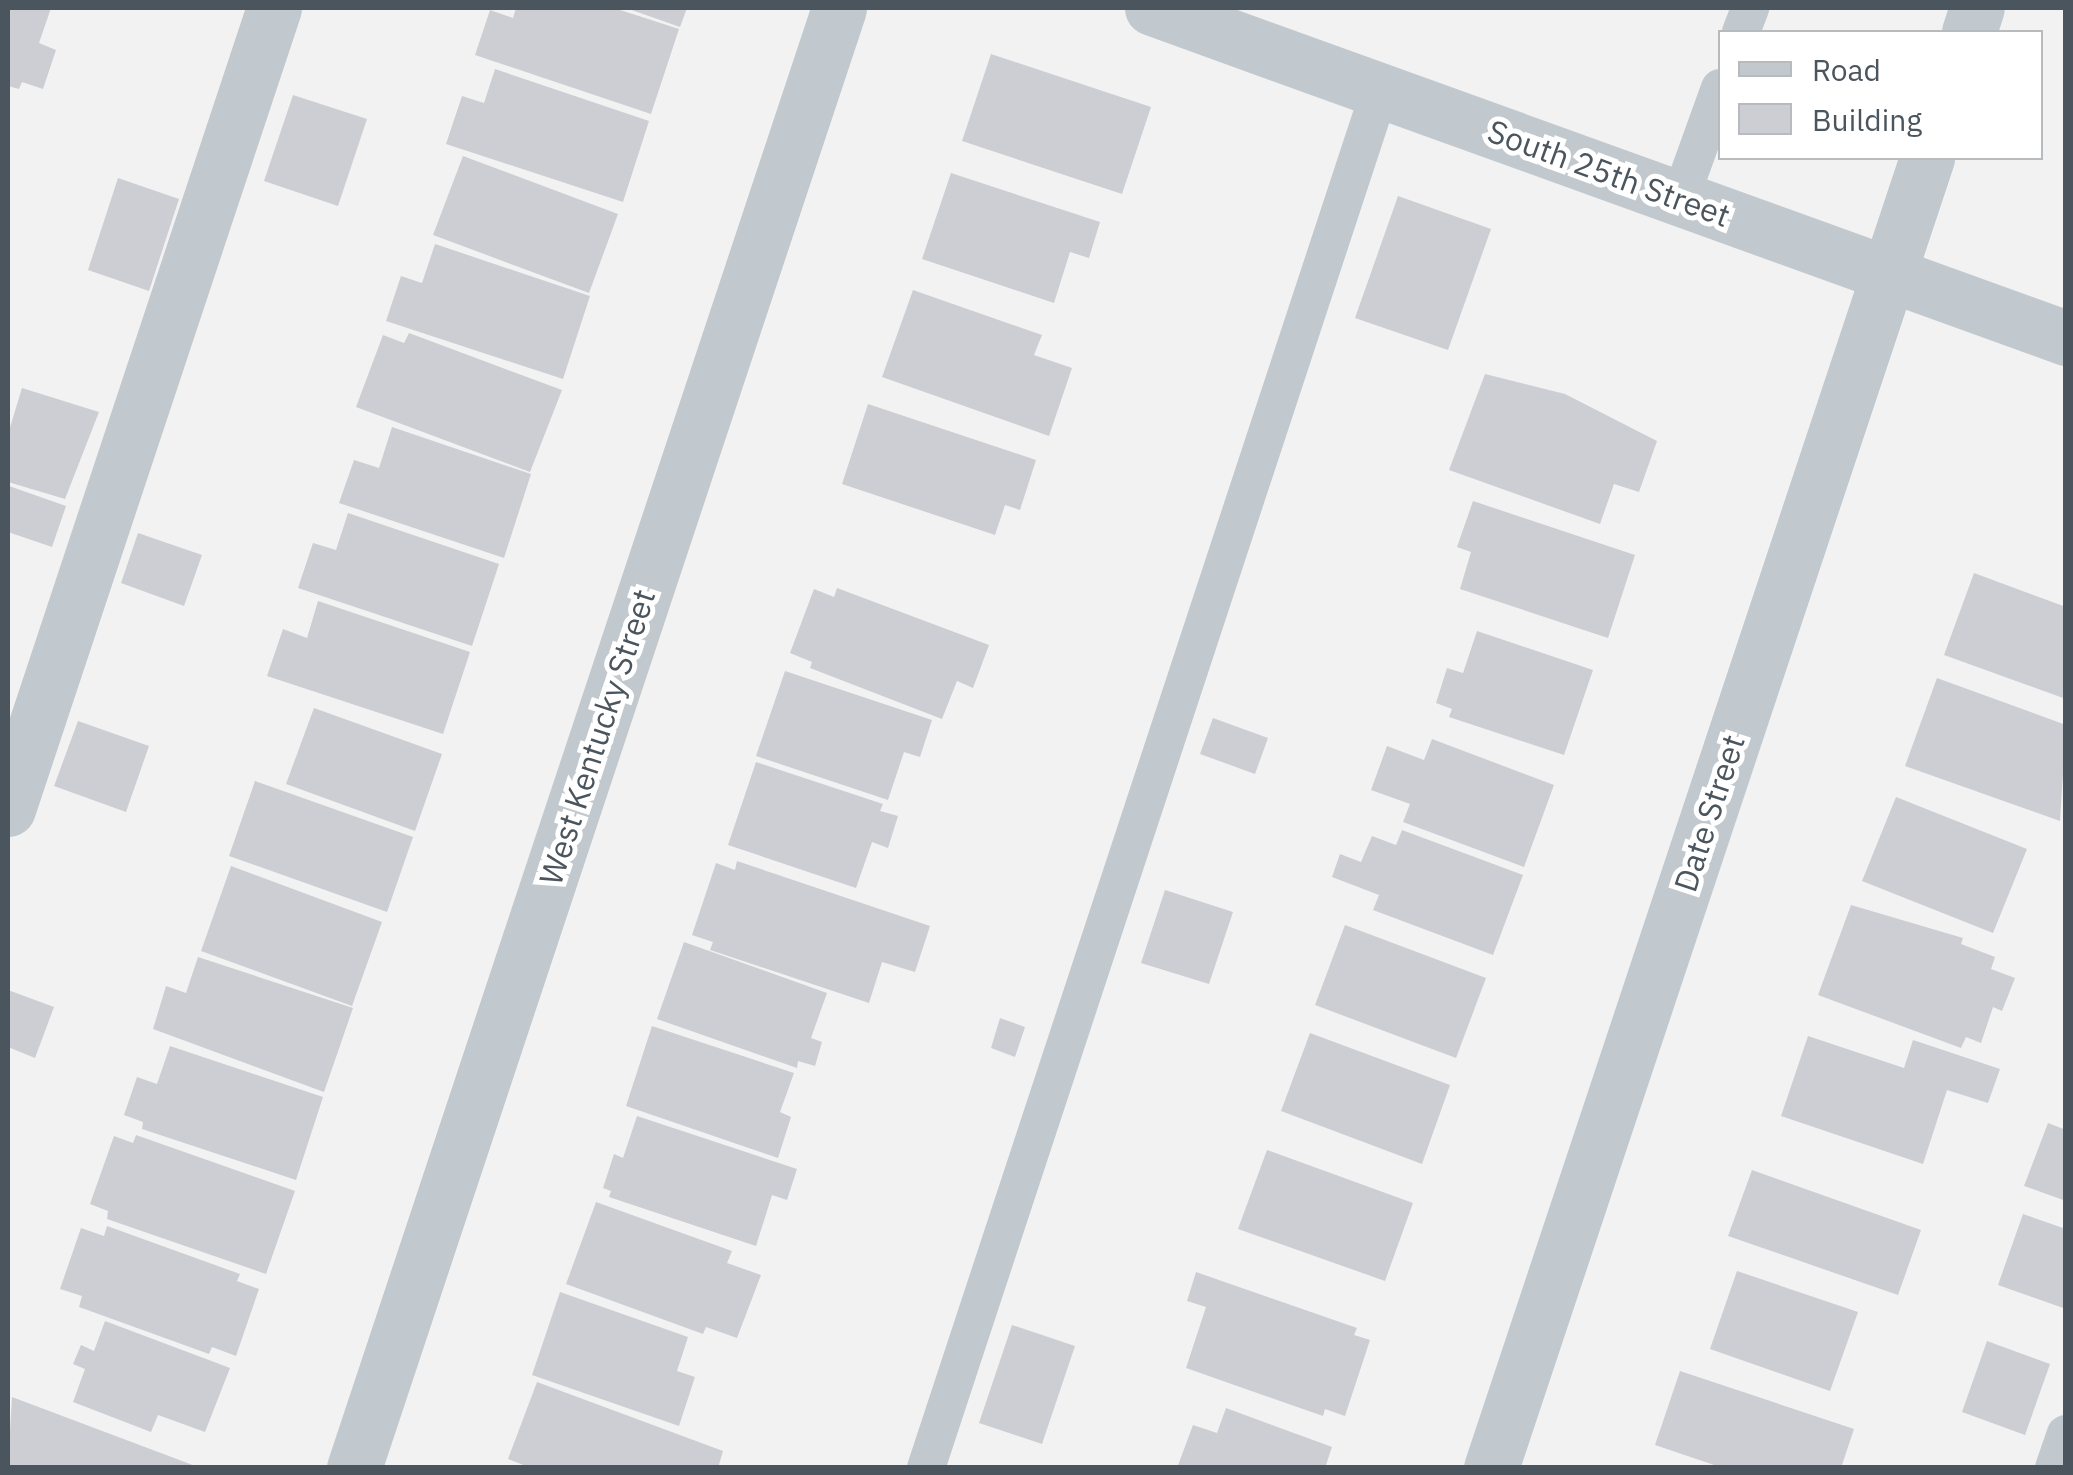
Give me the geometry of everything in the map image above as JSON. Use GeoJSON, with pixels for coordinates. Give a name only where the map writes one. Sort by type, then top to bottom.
{"type":"FeatureCollection","features":[{"type":"Feature","properties":{"kind":"street"},"geometry":{"type":"LineString","coordinates":[[8,809],[274,8]]}},
{"type":"Feature","properties":{"kind":"street","name":"West Kentucky Street"},"geometry":{"type":"LineString","coordinates":[[354,1468],[839,8]]}},
{"type":"Feature","properties":{"kind":"street","name":"South 25th Street"},"geometry":{"type":"LineString","coordinates":[[1152,8],[2066,338]]}},
{"type":"Feature","properties":{"kind":"street","name":"Date Street"},"geometry":{"type":"LineString","coordinates":[[1491,1468],[1927,160]]}},
{"type":"Feature","properties":{"kind":"lane"},"geometry":{"type":"LineString","coordinates":[[926,1468],[1380,90]]}},
{"type":"Feature","properties":{"kind":"lane"},"geometry":{"type":"LineString","coordinates":[[1680,199],[1718,94]]}},
{"type":"Feature","properties":{"kind":"lane"},"geometry":{"type":"LineString","coordinates":[[2054,1468],[2066,1434]]}},
{"type":"Feature","properties":{"kind":"building"},"geometry":{"type":"Polygon","coordinates":[[[8,8],[51,8],[39,43],[56,50],[43,89],[22,82],[19,89],[8,86],[8,8]]]}},
{"type":"Feature","properties":{"kind":"building"},"geometry":{"type":"Polygon","coordinates":[[[516,8],[614,8],[679,29],[651,114],[475,55],[490,10],[513,18],[516,8]]]}},
{"type":"Feature","properties":{"kind":"building"},"geometry":{"type":"Polygon","coordinates":[[[626,8],[687,8],[680,27],[626,8]]]}},
{"type":"Feature","properties":{"kind":"building"},"geometry":{"type":"Polygon","coordinates":[[[991,54],[1151,107],[1122,194],[962,141],[991,54]]]}},
{"type":"Feature","properties":{"kind":"building"},"geometry":{"type":"Polygon","coordinates":[[[495,69],[649,121],[623,202],[446,144],[462,96],[484,103],[495,69]]]}},
{"type":"Feature","properties":{"kind":"building"},"geometry":{"type":"Polygon","coordinates":[[[293,95],[367,119],[338,206],[264,181],[293,95]]]}},
{"type":"Feature","properties":{"kind":"building"},"geometry":{"type":"Polygon","coordinates":[[[463,156],[618,214],[589,293],[433,235],[463,156]]]}},
{"type":"Feature","properties":{"kind":"building"},"geometry":{"type":"Polygon","coordinates":[[[951,173],[1100,222],[1089,258],[1070,252],[1054,303],[922,259],[951,173]]]}},
{"type":"Feature","properties":{"kind":"building"},"geometry":{"type":"Polygon","coordinates":[[[118,178],[179,199],[149,291],[88,270],[118,178]]]}},
{"type":"Feature","properties":{"kind":"building"},"geometry":{"type":"Polygon","coordinates":[[[1398,196],[1491,229],[1448,350],[1355,318],[1398,196]]]}},
{"type":"Feature","properties":{"kind":"building"},"geometry":{"type":"Polygon","coordinates":[[[435,244],[590,296],[563,379],[386,321],[401,276],[422,283],[435,244]]]}},
{"type":"Feature","properties":{"kind":"building"},"geometry":{"type":"Polygon","coordinates":[[[913,290],[1042,335],[1034,355],[1072,368],[1049,436],[882,377],[913,290]]]}},
{"type":"Feature","properties":{"kind":"building"},"geometry":{"type":"Polygon","coordinates":[[[409,333],[562,390],[530,472],[356,407],[383,335],[404,343],[409,333]]]}},
{"type":"Feature","properties":{"kind":"building"},"geometry":{"type":"Polygon","coordinates":[[[1485,374],[1565,394],[1657,441],[1639,492],[1614,484],[1600,524],[1449,470],[1485,374]]]}},
{"type":"Feature","properties":{"kind":"building"},"geometry":{"type":"Polygon","coordinates":[[[22,388],[99,412],[65,499],[8,482],[8,434],[22,388]]]}},
{"type":"Feature","properties":{"kind":"building"},"geometry":{"type":"Polygon","coordinates":[[[868,404],[1036,460],[1020,510],[1005,505],[995,535],[842,484],[868,404]]]}},
{"type":"Feature","properties":{"kind":"building"},"geometry":{"type":"Polygon","coordinates":[[[392,427],[531,474],[504,558],[339,503],[354,460],[379,468],[392,427]]]}},
{"type":"Feature","properties":{"kind":"building"},"geometry":{"type":"Polygon","coordinates":[[[9,486],[66,506],[52,547],[8,532],[9,486]]]}},
{"type":"Feature","properties":{"kind":"building"},"geometry":{"type":"Polygon","coordinates":[[[1473,501],[1635,555],[1608,638],[1460,589],[1471,552],[1457,547],[1473,501]]]}},
{"type":"Feature","properties":{"kind":"building"},"geometry":{"type":"Polygon","coordinates":[[[348,513],[499,564],[472,646],[298,588],[313,543],[336,550],[348,513]]]}},
{"type":"Feature","properties":{"kind":"building"},"geometry":{"type":"Polygon","coordinates":[[[138,533],[202,555],[184,606],[121,583],[138,533]]]}},
{"type":"Feature","properties":{"kind":"building"},"geometry":{"type":"Polygon","coordinates":[[[1974,573],[2066,607],[2066,699],[1944,655],[1974,573]]]}},
{"type":"Feature","properties":{"kind":"building"},"geometry":{"type":"Polygon","coordinates":[[[837,588],[989,645],[973,688],[957,681],[942,719],[810,668],[812,662],[790,653],[814,589],[834,597],[837,588]]]}},
{"type":"Feature","properties":{"kind":"building"},"geometry":{"type":"Polygon","coordinates":[[[318,601],[470,652],[443,734],[267,676],[283,629],[307,638],[318,601]]]}},
{"type":"Feature","properties":{"kind":"building"},"geometry":{"type":"Polygon","coordinates":[[[1477,631],[1593,670],[1564,755],[1449,717],[1452,709],[1436,703],[1447,668],[1463,673],[1477,631]]]}},
{"type":"Feature","properties":{"kind":"building"},"geometry":{"type":"Polygon","coordinates":[[[785,671],[932,720],[920,757],[904,752],[888,800],[756,756],[785,671]]]}},
{"type":"Feature","properties":{"kind":"building"},"geometry":{"type":"Polygon","coordinates":[[[1937,678],[2066,725],[2060,821],[1905,766],[1937,678]]]}},
{"type":"Feature","properties":{"kind":"building"},"geometry":{"type":"Polygon","coordinates":[[[314,708],[442,754],[415,831],[286,784],[314,708]]]}},
{"type":"Feature","properties":{"kind":"building"},"geometry":{"type":"Polygon","coordinates":[[[1213,718],[1268,738],[1255,774],[1200,754],[1213,718]]]}},
{"type":"Feature","properties":{"kind":"building"},"geometry":{"type":"Polygon","coordinates":[[[78,721],[149,746],[126,812],[54,786],[78,721]]]}},
{"type":"Feature","properties":{"kind":"building"},"geometry":{"type":"Polygon","coordinates":[[[1432,739],[1554,785],[1524,867],[1403,822],[1410,804],[1371,790],[1387,746],[1424,760],[1432,739]]]}},
{"type":"Feature","properties":{"kind":"building"},"geometry":{"type":"Polygon","coordinates":[[[756,762],[883,804],[880,811],[898,816],[888,848],[872,842],[856,888],[728,845],[756,762]]]}},
{"type":"Feature","properties":{"kind":"building"},"geometry":{"type":"Polygon","coordinates":[[[255,781],[413,837],[387,912],[229,856],[255,781]]]}},
{"type":"Feature","properties":{"kind":"building"},"geometry":{"type":"Polygon","coordinates":[[[1896,797],[2027,849],[1993,933],[1862,881],[1896,797]]]}},
{"type":"Feature","properties":{"kind":"building"},"geometry":{"type":"Polygon","coordinates":[[[1402,830],[1523,875],[1493,955],[1373,910],[1379,895],[1332,877],[1340,854],[1361,862],[1372,836],[1396,845],[1402,830]]]}},
{"type":"Feature","properties":{"kind":"building"},"geometry":{"type":"Polygon","coordinates":[[[737,861],[930,926],[915,972],[882,962],[869,1003],[710,950],[713,942],[692,935],[716,863],[735,870],[737,861]]]}},
{"type":"Feature","properties":{"kind":"building"},"geometry":{"type":"Polygon","coordinates":[[[231,866],[382,922],[352,1006],[201,951],[231,866]]]}},
{"type":"Feature","properties":{"kind":"building"},"geometry":{"type":"Polygon","coordinates":[[[1165,890],[1233,912],[1209,984],[1141,963],[1165,890]]]}},
{"type":"Feature","properties":{"kind":"building"},"geometry":{"type":"Polygon","coordinates":[[[1851,905],[1963,938],[1961,944],[1995,957],[1991,969],[2015,978],[2002,1011],[1993,1007],[1981,1043],[1966,1037],[1961,1048],[1818,995],[1851,905]]]}},
{"type":"Feature","properties":{"kind":"building"},"geometry":{"type":"Polygon","coordinates":[[[1345,925],[1486,978],[1456,1058],[1315,1005],[1345,925]]]}},
{"type":"Feature","properties":{"kind":"building"},"geometry":{"type":"Polygon","coordinates":[[[684,942],[827,993],[811,1038],[822,1042],[815,1066],[798,1061],[797,1068],[657,1019],[684,942]]]}},
{"type":"Feature","properties":{"kind":"building"},"geometry":{"type":"Polygon","coordinates":[[[198,957],[353,1008],[324,1092],[153,1029],[166,986],[186,993],[198,957]]]}},
{"type":"Feature","properties":{"kind":"building"},"geometry":{"type":"Polygon","coordinates":[[[8,990],[54,1007],[35,1058],[8,1047],[8,990]]]}},
{"type":"Feature","properties":{"kind":"building"},"geometry":{"type":"Polygon","coordinates":[[[1000,1018],[1025,1027],[1015,1057],[991,1048],[1000,1018]]]}},
{"type":"Feature","properties":{"kind":"building"},"geometry":{"type":"Polygon","coordinates":[[[652,1026],[794,1073],[780,1112],[791,1117],[778,1158],[626,1106],[652,1026]]]}},
{"type":"Feature","properties":{"kind":"building"},"geometry":{"type":"Polygon","coordinates":[[[1310,1033],[1450,1085],[1422,1164],[1281,1111],[1310,1033]]]}},
{"type":"Feature","properties":{"kind":"building"},"geometry":{"type":"Polygon","coordinates":[[[1808,1036],[1904,1068],[1913,1040],[2000,1069],[1988,1103],[1947,1090],[1923,1164],[1781,1116],[1808,1036]]]}},
{"type":"Feature","properties":{"kind":"building"},"geometry":{"type":"Polygon","coordinates":[[[170,1046],[323,1097],[296,1180],[142,1129],[143,1122],[124,1115],[137,1077],[157,1084],[170,1046]]]}},
{"type":"Feature","properties":{"kind":"building"},"geometry":{"type":"Polygon","coordinates":[[[637,1116],[797,1169],[787,1200],[772,1195],[756,1246],[609,1197],[611,1191],[603,1188],[614,1154],[623,1158],[637,1116]]]}},
{"type":"Feature","properties":{"kind":"building"},"geometry":{"type":"Polygon","coordinates":[[[2048,1123],[2066,1130],[2066,1201],[2024,1186],[2048,1123]]]}},
{"type":"Feature","properties":{"kind":"building"},"geometry":{"type":"Polygon","coordinates":[[[136,1135],[295,1191],[266,1274],[107,1219],[108,1211],[90,1204],[114,1136],[133,1143],[136,1135]]]}},
{"type":"Feature","properties":{"kind":"building"},"geometry":{"type":"Polygon","coordinates":[[[1267,1150],[1413,1203],[1385,1281],[1238,1229],[1267,1150]]]}},
{"type":"Feature","properties":{"kind":"building"},"geometry":{"type":"Polygon","coordinates":[[[1752,1170],[1921,1230],[1898,1295],[1728,1236],[1752,1170]]]}},
{"type":"Feature","properties":{"kind":"building"},"geometry":{"type":"Polygon","coordinates":[[[596,1202],[732,1251],[727,1263],[761,1275],[737,1338],[706,1327],[703,1334],[566,1284],[596,1202]]]}},
{"type":"Feature","properties":{"kind":"building"},"geometry":{"type":"Polygon","coordinates":[[[2023,1214],[2066,1229],[2066,1309],[1998,1285],[2023,1214]]]}},
{"type":"Feature","properties":{"kind":"building"},"geometry":{"type":"Polygon","coordinates":[[[107,1226],[240,1274],[237,1281],[259,1289],[236,1356],[212,1347],[209,1354],[79,1307],[82,1296],[60,1289],[81,1228],[104,1236],[107,1226]]]}},
{"type":"Feature","properties":{"kind":"building"},"geometry":{"type":"Polygon","coordinates":[[[1737,1271],[1858,1312],[1830,1391],[1710,1349],[1737,1271]]]}},
{"type":"Feature","properties":{"kind":"building"},"geometry":{"type":"Polygon","coordinates":[[[1196,1272],[1357,1328],[1354,1335],[1370,1340],[1345,1416],[1325,1409],[1323,1416],[1186,1368],[1206,1307],[1187,1301],[1196,1272]]]}},
{"type":"Feature","properties":{"kind":"building"},"geometry":{"type":"Polygon","coordinates":[[[560,1292],[688,1337],[677,1371],[695,1377],[679,1426],[532,1375],[560,1292]]]}},
{"type":"Feature","properties":{"kind":"building"},"geometry":{"type":"Polygon","coordinates":[[[105,1321],[230,1368],[205,1432],[158,1415],[151,1432],[73,1402],[85,1369],[73,1364],[81,1345],[94,1351],[105,1321]]]}},
{"type":"Feature","properties":{"kind":"building"},"geometry":{"type":"Polygon","coordinates":[[[1012,1325],[1075,1346],[1042,1444],[979,1423],[1012,1325]]]}},
{"type":"Feature","properties":{"kind":"building"},"geometry":{"type":"Polygon","coordinates":[[[1987,1341],[2050,1364],[2025,1435],[1962,1412],[1987,1341]]]}},
{"type":"Feature","properties":{"kind":"building"},"geometry":{"type":"Polygon","coordinates":[[[1680,1371],[1854,1429],[1841,1468],[1723,1468],[1655,1445],[1680,1371]]]}},
{"type":"Feature","properties":{"kind":"building"},"geometry":{"type":"Polygon","coordinates":[[[537,1382],[723,1451],[718,1468],[531,1468],[508,1459],[537,1382]]]}},
{"type":"Feature","properties":{"kind":"building"},"geometry":{"type":"Polygon","coordinates":[[[12,1397],[198,1467],[198,1468],[8,1468],[12,1397]]]}},
{"type":"Feature","properties":{"kind":"building"},"geometry":{"type":"Polygon","coordinates":[[[1226,1408],[1332,1447],[1325,1468],[1177,1468],[1193,1425],[1217,1433],[1226,1408]]]}}]}
